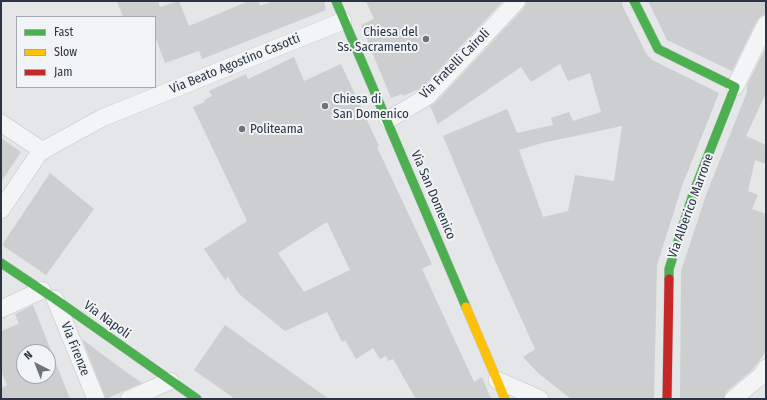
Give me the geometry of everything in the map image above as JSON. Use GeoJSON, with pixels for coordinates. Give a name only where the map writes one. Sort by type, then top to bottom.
{"type":"FeatureCollection","features":[{"type":"Feature","properties":{"kind":"street","name":"Via San Domenico"},"geometry":{"type":"LineString","coordinates":[[336,1],[343,21],[388,120],[506,399]]}},
{"type":"Feature","properties":{"kind":"street","name":"Via Fratelli Cairoli"},"geometry":{"type":"LineString","coordinates":[[388,120],[428,96],[517,1]]}},
{"type":"Feature","properties":{"kind":"street"},"geometry":{"type":"LineString","coordinates":[[634,1],[658,49],[735,87]]}},
{"type":"Feature","properties":{"kind":"street","name":"Via Beato Agostino Casotti"},"geometry":{"type":"LineString","coordinates":[[1,210],[40,152],[102,118],[343,21]]}},
{"type":"Feature","properties":{"kind":"street","name":"Via Alberico Marrone"},"geometry":{"type":"LineString","coordinates":[[667,399],[669,269],[694,191],[735,87],[766,24]]}},
{"type":"Feature","properties":{"kind":"street"},"geometry":{"type":"LineString","coordinates":[[1,122],[43,151]]}},
{"type":"Feature","properties":{"kind":"street","name":"Via Napoli"},"geometry":{"type":"LineString","coordinates":[[1,263],[49,294],[197,399]]}},
{"type":"Feature","properties":{"kind":"street"},"geometry":{"type":"LineString","coordinates":[[1,309],[49,294]]}},
{"type":"Feature","properties":{"kind":"street","name":"Via Firenze"},"geometry":{"type":"LineString","coordinates":[[49,294],[96,399]]}},
{"type":"Feature","properties":{"kind":"street"},"geometry":{"type":"LineString","coordinates":[[734,399],[765,374]]}},
{"type":"Feature","properties":{"kind":"street"},"geometry":{"type":"LineString","coordinates":[[497,380],[540,399]]}},
{"type":"Feature","properties":{"kind":"street"},"geometry":{"type":"LineString","coordinates":[[129,399],[170,381]]}},
{"type":"Feature","properties":{"kind":"building"},"geometry":{"type":"Polygon","coordinates":[[[117,1],[158,1],[160,7],[179,1],[189,26],[249,1],[258,1],[260,6],[273,1],[324,1],[326,10],[202,59],[199,51],[165,63],[156,39],[156,16],[123,16],[117,1]]]}},
{"type":"Feature","properties":{"kind":"building"},"geometry":{"type":"Polygon","coordinates":[[[366,1],[503,1],[422,88],[403,96],[402,94],[391,98],[361,25],[374,19],[366,1]]]}},
{"type":"Feature","properties":{"kind":"building"},"geometry":{"type":"Polygon","coordinates":[[[527,1],[622,1],[623,7],[647,55],[652,60],[719,93],[682,186],[657,265],[654,399],[571,399],[538,373],[523,357],[535,349],[493,256],[443,136],[507,109],[517,133],[553,125],[551,118],[569,112],[573,121],[601,112],[590,73],[568,81],[560,64],[531,82],[521,67],[438,124],[430,106],[435,103],[524,8],[527,1]],[[622,126],[542,143],[519,150],[543,217],[568,211],[575,175],[614,181],[622,126]]]}},
{"type":"Feature","properties":{"kind":"building"},"geometry":{"type":"Polygon","coordinates":[[[648,1],[766,1],[766,14],[757,20],[732,71],[667,40],[648,1]]]}},
{"type":"Feature","properties":{"kind":"building"},"geometry":{"type":"Polygon","coordinates":[[[766,47],[766,93],[746,136],[766,145],[766,164],[755,160],[748,191],[758,195],[752,209],[766,214],[766,352],[752,370],[726,392],[723,399],[680,399],[681,271],[706,195],[747,92],[747,85],[766,47]]]}},
{"type":"Feature","properties":{"kind":"building"},"geometry":{"type":"Polygon","coordinates":[[[294,57],[304,81],[341,64],[379,146],[377,147],[432,264],[422,269],[474,382],[482,377],[491,399],[416,399],[393,359],[388,361],[386,356],[380,359],[373,348],[356,359],[345,340],[342,342],[327,312],[285,331],[239,294],[228,277],[225,280],[204,249],[247,221],[193,107],[205,102],[204,100],[212,96],[209,91],[246,74],[248,79],[294,57]],[[327,222],[278,253],[304,292],[350,270],[327,222]]]}},
{"type":"Feature","properties":{"kind":"building"},"geometry":{"type":"Polygon","coordinates":[[[1,138],[21,152],[1,182],[1,138]]]}},
{"type":"Feature","properties":{"kind":"building"},"geometry":{"type":"Polygon","coordinates":[[[50,173],[94,209],[46,275],[2,245],[50,173]]]}},
{"type":"Feature","properties":{"kind":"building"},"geometry":{"type":"Polygon","coordinates":[[[33,305],[48,344],[16,344],[16,384],[56,384],[56,363],[70,399],[1,399],[1,388],[7,385],[1,371],[1,331],[19,324],[15,314],[33,305]]]}},
{"type":"Feature","properties":{"kind":"building"},"geometry":{"type":"Polygon","coordinates":[[[225,325],[329,399],[235,399],[194,370],[225,325]]]}},
{"type":"Feature","properties":{"kind":"building"},"geometry":{"type":"Polygon","coordinates":[[[82,339],[122,369],[142,383],[106,399],[82,339]]]}},
{"type":"Feature","properties":{"kind":"traffic: fast"},"geometry":{"type":"LineString","coordinates":[[336,1],[466,307]]}},
{"type":"Feature","properties":{"kind":"traffic: fast"},"geometry":{"type":"LineString","coordinates":[[634,1],[658,49],[735,87],[694,191],[669,269],[669,279]]}},
{"type":"Feature","properties":{"kind":"traffic: fast"},"geometry":{"type":"LineString","coordinates":[[1,263],[55,299],[197,399]]}},
{"type":"Feature","properties":{"kind":"traffic: slow"},"geometry":{"type":"LineString","coordinates":[[466,307],[505,399]]}},
{"type":"Feature","properties":{"kind":"traffic: jam"},"geometry":{"type":"LineString","coordinates":[[667,399],[669,279]]}},
{"type":"Feature","properties":{"kind":"place","name":"Chiesa del Ss. Sacramento"},"geometry":{"type":"Point","coordinates":[426,39]}},
{"type":"Feature","properties":{"kind":"place","name":"Chiesa di San Domenico"},"geometry":{"type":"Point","coordinates":[325,106]}},
{"type":"Feature","properties":{"kind":"place","name":"Politeama"},"geometry":{"type":"Point","coordinates":[242,129]}}]}
